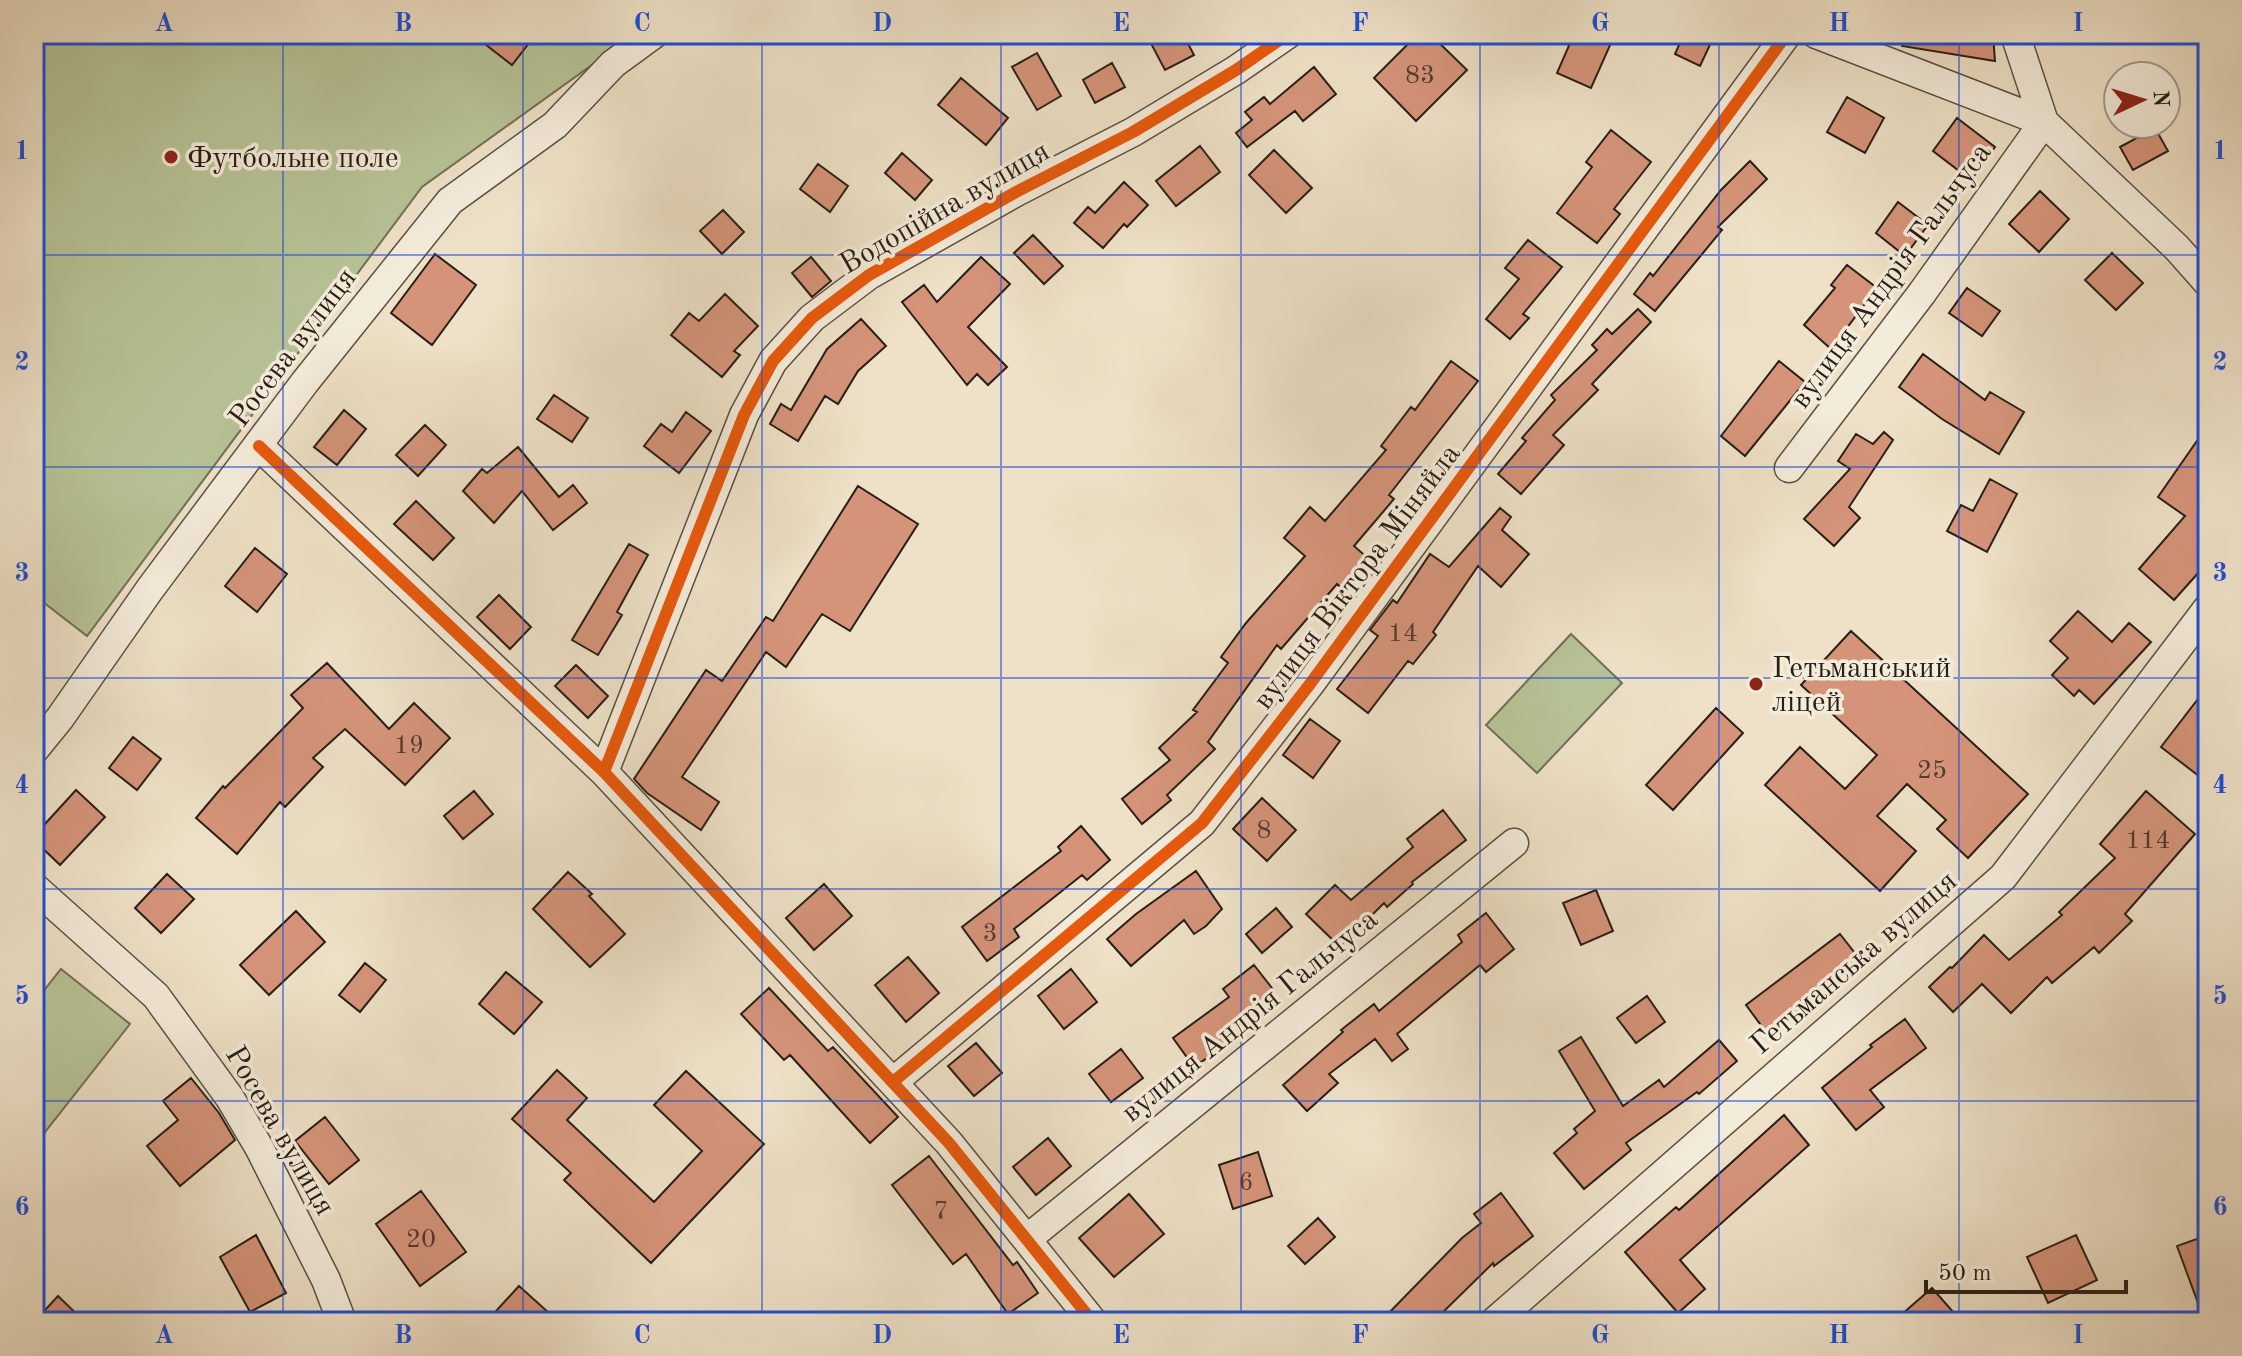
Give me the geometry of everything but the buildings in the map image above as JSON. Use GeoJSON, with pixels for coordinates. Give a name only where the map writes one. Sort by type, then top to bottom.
{"type":"FeatureCollection","features":[{"type":"Feature","properties":{"kind":"street","name":"Росева вулиця"},"geometry":{"type":"LineString","coordinates":[[34,750],[305,382],[450,201],[555,125],[613,64],[654,34]]}},
{"type":"Feature","properties":{"kind":"street","name":"Водопійна вулиця"},"geometry":{"type":"LineString","coordinates":[[604,772],[744,415],[773,361],[812,318],[869,275],[1016,192],[1133,132],[1236,70],[1288,34]]}},
{"type":"Feature","properties":{"kind":"street","name":"вулиця Віктора Міняйла"},"geometry":{"type":"LineString","coordinates":[[893,1082],[1202,823],[1310,684],[1787,34]]}},
{"type":"Feature","properties":{"kind":"street"},"geometry":{"type":"LineString","coordinates":[[1816,34],[2044,122],[2177,248],[2208,283]]}},
{"type":"Feature","properties":{"kind":"street"},"geometry":{"type":"LineString","coordinates":[[2015,34],[2044,122]]}},
{"type":"Feature","properties":{"kind":"street","name":"вулиця Андрія Гальчуса"},"geometry":{"type":"LineString","coordinates":[[1789,468],[1922,293],[2044,122]]}},
{"type":"Feature","properties":{"kind":"street"},"geometry":{"type":"LineString","coordinates":[[259,446],[604,772],[949,1143],[1093,1322]]}},
{"type":"Feature","properties":{"kind":"street","name":"Гетьманська вулиця"},"geometry":{"type":"LineString","coordinates":[[1494,1322],[2003,877],[2208,608]]}},
{"type":"Feature","properties":{"kind":"street","name":"вулиця Андрія Гальчуса"},"geometry":{"type":"LineString","coordinates":[[1027,1239],[1514,843]]}},
{"type":"Feature","properties":{"kind":"street","name":"Росева вулиця"},"geometry":{"type":"LineString","coordinates":[[34,887],[156,996],[230,1098],[260,1149],[326,1280],[342,1322]]}},
{"type":"Feature","properties":{"kind":"green space"},"geometry":{"type":"Polygon","coordinates":[[[34,34],[635,34],[422,187],[87,636],[34,595],[34,34]]]}},
{"type":"Feature","properties":{"kind":"green space"},"geometry":{"type":"Polygon","coordinates":[[[1571,634],[1622,683],[1537,773],[1486,725],[1571,634]]]}},
{"type":"Feature","properties":{"kind":"green space"},"geometry":{"type":"Polygon","coordinates":[[[61,969],[130,1024],[34,1146],[34,1003],[61,969]]]}},
{"type":"Feature","properties":{"kind":"cycle path"},"geometry":{"type":"LineString","coordinates":[[604,772],[744,415],[773,361],[812,318],[869,275],[1016,192],[1133,132],[1236,70],[1288,34]]}},
{"type":"Feature","properties":{"kind":"cycle path"},"geometry":{"type":"LineString","coordinates":[[893,1082],[1202,823],[1310,684],[1787,34]]}},
{"type":"Feature","properties":{"kind":"cycle path"},"geometry":{"type":"LineString","coordinates":[[259,446],[604,772],[949,1143],[1093,1322]]}},
{"type":"Feature","properties":{"kind":"place","name":"Футбольне поле"},"geometry":{"type":"Point","coordinates":[171,157]}},
{"type":"Feature","properties":{"kind":"place","name":"Гетьманський ліцей"},"geometry":{"type":"Point","coordinates":[1756,684]}}]}
